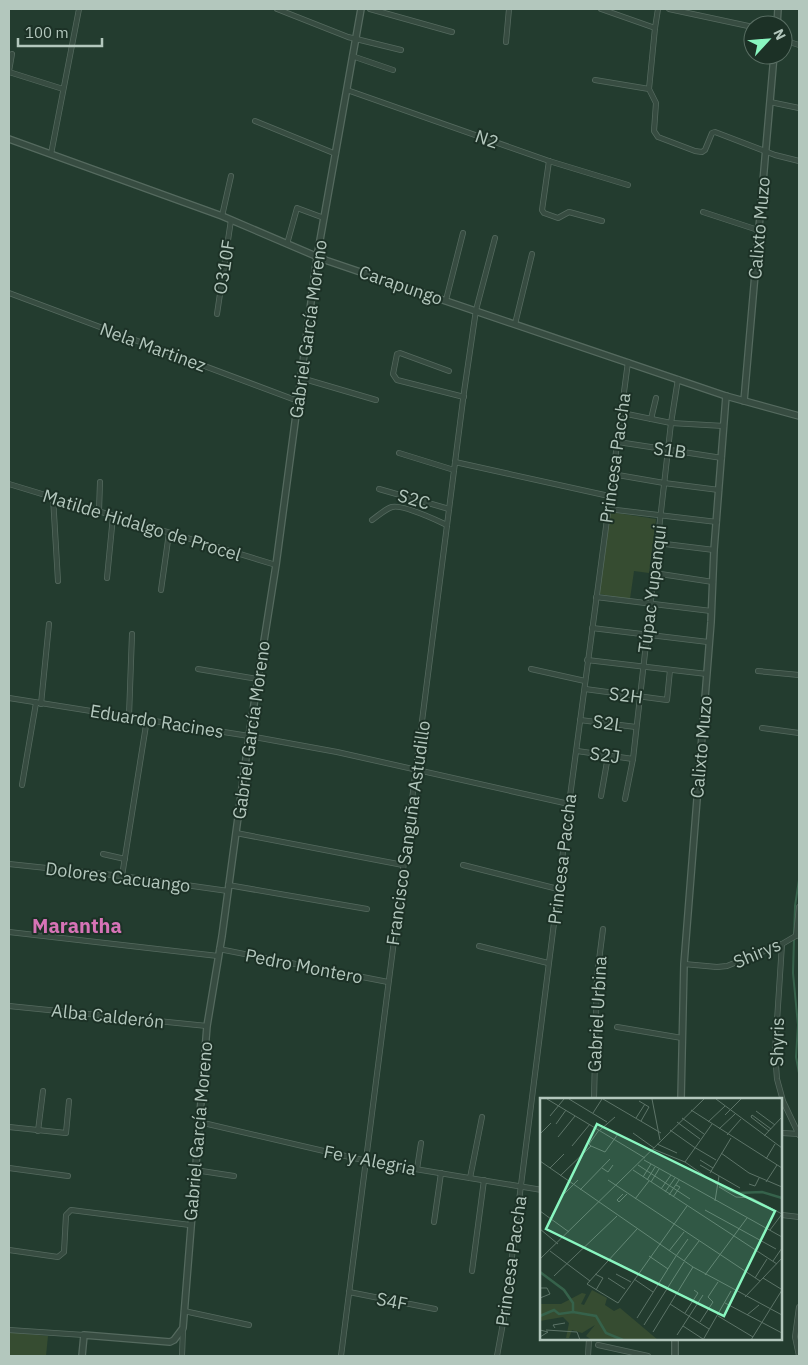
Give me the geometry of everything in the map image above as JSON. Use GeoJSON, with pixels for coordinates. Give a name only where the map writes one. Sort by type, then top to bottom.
{"type":"FeatureCollection","features":[{"type":"Feature","properties":{"kind":"street"},"geometry":{"type":"LineString","coordinates":[[51,154],[79,9]]}},
{"type":"Feature","properties":{"kind":"street"},"geometry":{"type":"LineString","coordinates":[[277,9],[356,39],[401,50]]}},
{"type":"Feature","properties":{"kind":"street","name":"Gabriel García Moreno"},"geometry":{"type":"LineString","coordinates":[[183,1328],[190,1225],[208,1026],[249,736],[276,565],[316,257],[361,9]]}},
{"type":"Feature","properties":{"kind":"street"},"geometry":{"type":"LineString","coordinates":[[370,9],[452,32]]}},
{"type":"Feature","properties":{"kind":"street"},"geometry":{"type":"LineString","coordinates":[[506,42],[509,9]]}},
{"type":"Feature","properties":{"kind":"street"},"geometry":{"type":"LineString","coordinates":[[601,9],[655,28]]}},
{"type":"Feature","properties":{"kind":"street"},"geometry":{"type":"LineString","coordinates":[[658,9],[648,88],[656,103],[654,131],[658,137],[694,151],[702,152],[715,132],[799,161]]}},
{"type":"Feature","properties":{"kind":"street"},"geometry":{"type":"LineString","coordinates":[[669,9],[743,25]]}},
{"type":"Feature","properties":{"kind":"street"},"geometry":{"type":"LineString","coordinates":[[702,9],[702,16]]}},
{"type":"Feature","properties":{"kind":"street"},"geometry":{"type":"LineString","coordinates":[[12,54],[9,72],[63,89]]}},
{"type":"Feature","properties":{"kind":"street"},"geometry":{"type":"LineString","coordinates":[[352,56],[393,70]]}},
{"type":"Feature","properties":{"kind":"street","name":"Calixto Muzo"},"geometry":{"type":"LineString","coordinates":[[744,401],[773,65]]}},
{"type":"Feature","properties":{"kind":"street"},"geometry":{"type":"LineString","coordinates":[[595,80],[648,88]]}},
{"type":"Feature","properties":{"kind":"street","name":"N2"},"geometry":{"type":"LineString","coordinates":[[347,90],[549,161],[628,185]]}},
{"type":"Feature","properties":{"kind":"street"},"geometry":{"type":"LineString","coordinates":[[770,102],[799,108]]}},
{"type":"Feature","properties":{"kind":"street"},"geometry":{"type":"LineString","coordinates":[[255,121],[336,154]]}},
{"type":"Feature","properties":{"kind":"street","name":"Carapungo"},"geometry":{"type":"LineString","coordinates":[[9,139],[222,216],[316,257],[726,396],[799,416]]}},
{"type":"Feature","properties":{"kind":"street"},"geometry":{"type":"LineString","coordinates":[[549,161],[542,210],[544,213],[558,218],[569,212],[602,221]]}},
{"type":"Feature","properties":{"kind":"street"},"geometry":{"type":"LineString","coordinates":[[222,216],[231,176]]}},
{"type":"Feature","properties":{"kind":"street"},"geometry":{"type":"LineString","coordinates":[[287,244],[297,208],[324,218]]}},
{"type":"Feature","properties":{"kind":"street"},"geometry":{"type":"LineString","coordinates":[[703,212],[758,230]]}},
{"type":"Feature","properties":{"kind":"street","name":"O310F"},"geometry":{"type":"LineString","coordinates":[[217,314],[231,220]]}},
{"type":"Feature","properties":{"kind":"street"},"geometry":{"type":"LineString","coordinates":[[446,300],[463,233]]}},
{"type":"Feature","properties":{"kind":"street","name":"Francisco Sanguña Astudillo"},"geometry":{"type":"LineString","coordinates":[[341,1356],[455,462],[476,310],[495,238]]}},
{"type":"Feature","properties":{"kind":"street"},"geometry":{"type":"LineString","coordinates":[[515,324],[532,254]]}},
{"type":"Feature","properties":{"kind":"street","name":"Nela Martinez"},"geometry":{"type":"LineString","coordinates":[[9,293],[298,401]]}},
{"type":"Feature","properties":{"kind":"street"},"geometry":{"type":"LineString","coordinates":[[449,371],[400,353],[396,354],[394,359],[393,374],[397,380],[464,397]]}},
{"type":"Feature","properties":{"kind":"street","name":"Princesa Paccha"},"geometry":{"type":"LineString","coordinates":[[497,1356],[505,1312],[587,660],[628,362]]}},
{"type":"Feature","properties":{"kind":"street"},"geometry":{"type":"LineString","coordinates":[[301,378],[376,400]]}},
{"type":"Feature","properties":{"kind":"street","name":"Túpac Yupanqui"},"geometry":{"type":"LineString","coordinates":[[625,799],[640,697],[671,423],[678,379]]}},
{"type":"Feature","properties":{"kind":"street","name":"Calixto Muzo"},"geometry":{"type":"LineString","coordinates":[[681,1098],[684,964],[707,674],[726,396]]}},
{"type":"Feature","properties":{"kind":"street"},"geometry":{"type":"LineString","coordinates":[[652,419],[656,398]]}},
{"type":"Feature","properties":{"kind":"street"},"geometry":{"type":"LineString","coordinates":[[622,413],[671,423],[724,426]]}},
{"type":"Feature","properties":{"kind":"street","name":"S1B"},"geometry":{"type":"LineString","coordinates":[[618,442],[722,458]]}},
{"type":"Feature","properties":{"kind":"street"},"geometry":{"type":"LineString","coordinates":[[399,453],[454,470]]}},
{"type":"Feature","properties":{"kind":"street"},"geometry":{"type":"LineString","coordinates":[[455,462],[609,496]]}},
{"type":"Feature","properties":{"kind":"street"},"geometry":{"type":"LineString","coordinates":[[612,474],[719,490]]}},
{"type":"Feature","properties":{"kind":"street"},"geometry":{"type":"LineString","coordinates":[[99,511],[100,482]]}},
{"type":"Feature","properties":{"kind":"street","name":"Matilde Hidalgo de Procel"},"geometry":{"type":"LineString","coordinates":[[9,484],[276,565]]}},
{"type":"Feature","properties":{"kind":"street","name":"S2C"},"geometry":{"type":"LineString","coordinates":[[379,489],[450,509]]}},
{"type":"Feature","properties":{"kind":"street"},"geometry":{"type":"LineString","coordinates":[[53,498],[58,581]]}},
{"type":"Feature","properties":{"kind":"street"},"geometry":{"type":"LineString","coordinates":[[372,520],[390,507],[395,507],[416,512],[447,525]]}},
{"type":"Feature","properties":{"kind":"street"},"geometry":{"type":"LineString","coordinates":[[608,509],[717,522]]}},
{"type":"Feature","properties":{"kind":"street"},"geometry":{"type":"LineString","coordinates":[[107,578],[113,516]]}},
{"type":"Feature","properties":{"kind":"street"},"geometry":{"type":"LineString","coordinates":[[160,590],[169,533]]}},
{"type":"Feature","properties":{"kind":"street"},"geometry":{"type":"LineString","coordinates":[[657,543],[714,550]]}},
{"type":"Feature","properties":{"kind":"street"},"geometry":{"type":"LineString","coordinates":[[654,573],[712,582]]}},
{"type":"Feature","properties":{"kind":"street"},"geometry":{"type":"LineString","coordinates":[[596,597],[711,611]]}},
{"type":"Feature","properties":{"kind":"street"},"geometry":{"type":"LineString","coordinates":[[22,785],[38,703],[49,624]]}},
{"type":"Feature","properties":{"kind":"street"},"geometry":{"type":"LineString","coordinates":[[592,628],[708,642]]}},
{"type":"Feature","properties":{"kind":"street"},"geometry":{"type":"LineString","coordinates":[[129,716],[132,634]]}},
{"type":"Feature","properties":{"kind":"street"},"geometry":{"type":"LineString","coordinates":[[587,660],[707,674]]}},
{"type":"Feature","properties":{"kind":"street"},"geometry":{"type":"LineString","coordinates":[[198,669],[258,679]]}},
{"type":"Feature","properties":{"kind":"street"},"geometry":{"type":"LineString","coordinates":[[531,669],[585,682]]}},
{"type":"Feature","properties":{"kind":"street","name":"S2H"},"geometry":{"type":"LineString","coordinates":[[584,689],[667,700],[670,670]]}},
{"type":"Feature","properties":{"kind":"street"},"geometry":{"type":"LineString","coordinates":[[758,671],[799,675]]}},
{"type":"Feature","properties":{"kind":"street","name":"Eduardo Racines"},"geometry":{"type":"LineString","coordinates":[[9,698],[129,716],[337,752],[569,804]]}},
{"type":"Feature","properties":{"kind":"street"},"geometry":{"type":"LineString","coordinates":[[122,876],[147,720]]}},
{"type":"Feature","properties":{"kind":"street","name":"S2L"},"geometry":{"type":"LineString","coordinates":[[580,720],[636,727]]}},
{"type":"Feature","properties":{"kind":"street"},"geometry":{"type":"LineString","coordinates":[[762,728],[799,733]]}},
{"type":"Feature","properties":{"kind":"street","name":"S2J"},"geometry":{"type":"LineString","coordinates":[[577,751],[632,759]]}},
{"type":"Feature","properties":{"kind":"street"},"geometry":{"type":"LineString","coordinates":[[601,796],[608,756]]}},
{"type":"Feature","properties":{"kind":"street"},"geometry":{"type":"LineString","coordinates":[[236,832],[403,865]]}},
{"type":"Feature","properties":{"kind":"street"},"geometry":{"type":"LineString","coordinates":[[103,854],[125,858]]}},
{"type":"Feature","properties":{"kind":"street","name":"Dolores Cacuango"},"geometry":{"type":"LineString","coordinates":[[9,864],[228,888],[367,909]]}},
{"type":"Feature","properties":{"kind":"street"},"geometry":{"type":"LineString","coordinates":[[463,865],[558,889]]}},
{"type":"Feature","properties":{"kind":"street"},"geometry":{"type":"LineString","coordinates":[[798,935],[799,907]]}},
{"type":"Feature","properties":{"kind":"street","name":"Gabriel Urbina"},"geometry":{"type":"LineString","coordinates":[[594,1098],[597,976],[603,928]]}},
{"type":"Feature","properties":{"kind":"street","name":"Pedro Montero"},"geometry":{"type":"LineString","coordinates":[[9,932],[219,952],[388,982]]}},
{"type":"Feature","properties":{"kind":"street","name":"Shirys"},"geometry":{"type":"LineString","coordinates":[[684,964],[728,966],[782,944],[798,935]]}},
{"type":"Feature","properties":{"kind":"street","name":"Shyris"},"geometry":{"type":"LineString","coordinates":[[782,944],[775,1052],[777,1079],[782,1098]]}},
{"type":"Feature","properties":{"kind":"street"},"geometry":{"type":"LineString","coordinates":[[479,946],[548,963]]}},
{"type":"Feature","properties":{"kind":"street","name":"Alba Calderón"},"geometry":{"type":"LineString","coordinates":[[9,1006],[208,1026]]}},
{"type":"Feature","properties":{"kind":"street"},"geometry":{"type":"LineString","coordinates":[[616,1027],[682,1038]]}},
{"type":"Feature","properties":{"kind":"street"},"geometry":{"type":"LineString","coordinates":[[38,1131],[43,1091]]}},
{"type":"Feature","properties":{"kind":"street"},"geometry":{"type":"LineString","coordinates":[[9,1127],[66,1133],[68,1101]]}},
{"type":"Feature","properties":{"kind":"street","name":"Shyris"},"geometry":{"type":"LineString","coordinates":[[783,1101],[799,1134]]}},
{"type":"Feature","properties":{"kind":"street"},"geometry":{"type":"LineString","coordinates":[[470,1178],[482,1117]]}},
{"type":"Feature","properties":{"kind":"street","name":"Fe y Alegria"},"geometry":{"type":"LineString","coordinates":[[199,1122],[366,1161],[540,1190]]}},
{"type":"Feature","properties":{"kind":"street"},"geometry":{"type":"LineString","coordinates":[[783,1133],[799,1134]]}},
{"type":"Feature","properties":{"kind":"street"},"geometry":{"type":"LineString","coordinates":[[416,1169],[421,1143]]}},
{"type":"Feature","properties":{"kind":"street"},"geometry":{"type":"LineString","coordinates":[[9,1168],[68,1176]]}},
{"type":"Feature","properties":{"kind":"street"},"geometry":{"type":"LineString","coordinates":[[195,1170],[234,1176]]}},
{"type":"Feature","properties":{"kind":"street"},"geometry":{"type":"LineString","coordinates":[[434,1222],[441,1173]]}},
{"type":"Feature","properties":{"kind":"street"},"geometry":{"type":"LineString","coordinates":[[472,1271],[484,1180]]}},
{"type":"Feature","properties":{"kind":"street"},"geometry":{"type":"LineString","coordinates":[[9,1250],[58,1257],[62,1255],[64,1252],[66,1215],[72,1210],[190,1225]]}},
{"type":"Feature","properties":{"kind":"street"},"geometry":{"type":"LineString","coordinates":[[783,1215],[799,1217]]}},
{"type":"Feature","properties":{"kind":"street","name":"S4F"},"geometry":{"type":"LineString","coordinates":[[349,1292],[435,1309]]}},
{"type":"Feature","properties":{"kind":"street"},"geometry":{"type":"LineString","coordinates":[[799,1307],[795,1337],[799,1356]]}},
{"type":"Feature","properties":{"kind":"street"},"geometry":{"type":"LineString","coordinates":[[184,1311],[248,1325]]}},
{"type":"Feature","properties":{"kind":"street"},"geometry":{"type":"LineString","coordinates":[[9,1330],[170,1342],[174,1340],[183,1328]]}},
{"type":"Feature","properties":{"kind":"street"},"geometry":{"type":"LineString","coordinates":[[182,1356],[183,1328]]}},
{"type":"Feature","properties":{"kind":"street"},"geometry":{"type":"LineString","coordinates":[[82,1356],[84,1335]]}},
{"type":"Feature","properties":{"kind":"street"},"geometry":{"type":"LineString","coordinates":[[588,1356],[589,1340]]}},
{"type":"Feature","properties":{"kind":"street"},"geometry":{"type":"LineString","coordinates":[[675,1340],[675,1356]]}},
{"type":"Feature","properties":{"kind":"street"},"geometry":{"type":"LineString","coordinates":[[598,1345],[648,1356]]}},
{"type":"Feature","properties":{"kind":"green space"},"geometry":{"type":"Polygon","coordinates":[[[610,512],[656,519],[649,573],[634,571],[630,599],[599,594],[610,512]]]}},
{"type":"Feature","properties":{"kind":"green space"},"geometry":{"type":"Polygon","coordinates":[[[9,1332],[48,1336],[46,1356],[9,1356],[9,1332]]]}},
{"type":"Feature","properties":{"kind":"waterway"},"geometry":{"type":"LineString","coordinates":[[794,935],[795,906],[799,880]]}},
{"type":"Feature","properties":{"kind":"waterway"},"geometry":{"type":"LineString","coordinates":[[794,939],[793,973],[798,1025],[796,1057],[799,1073]]}},
{"type":"Feature","properties":{"kind":"district","name":"Marantha"},"geometry":{"type":"Point","coordinates":[77,925]}}]}
